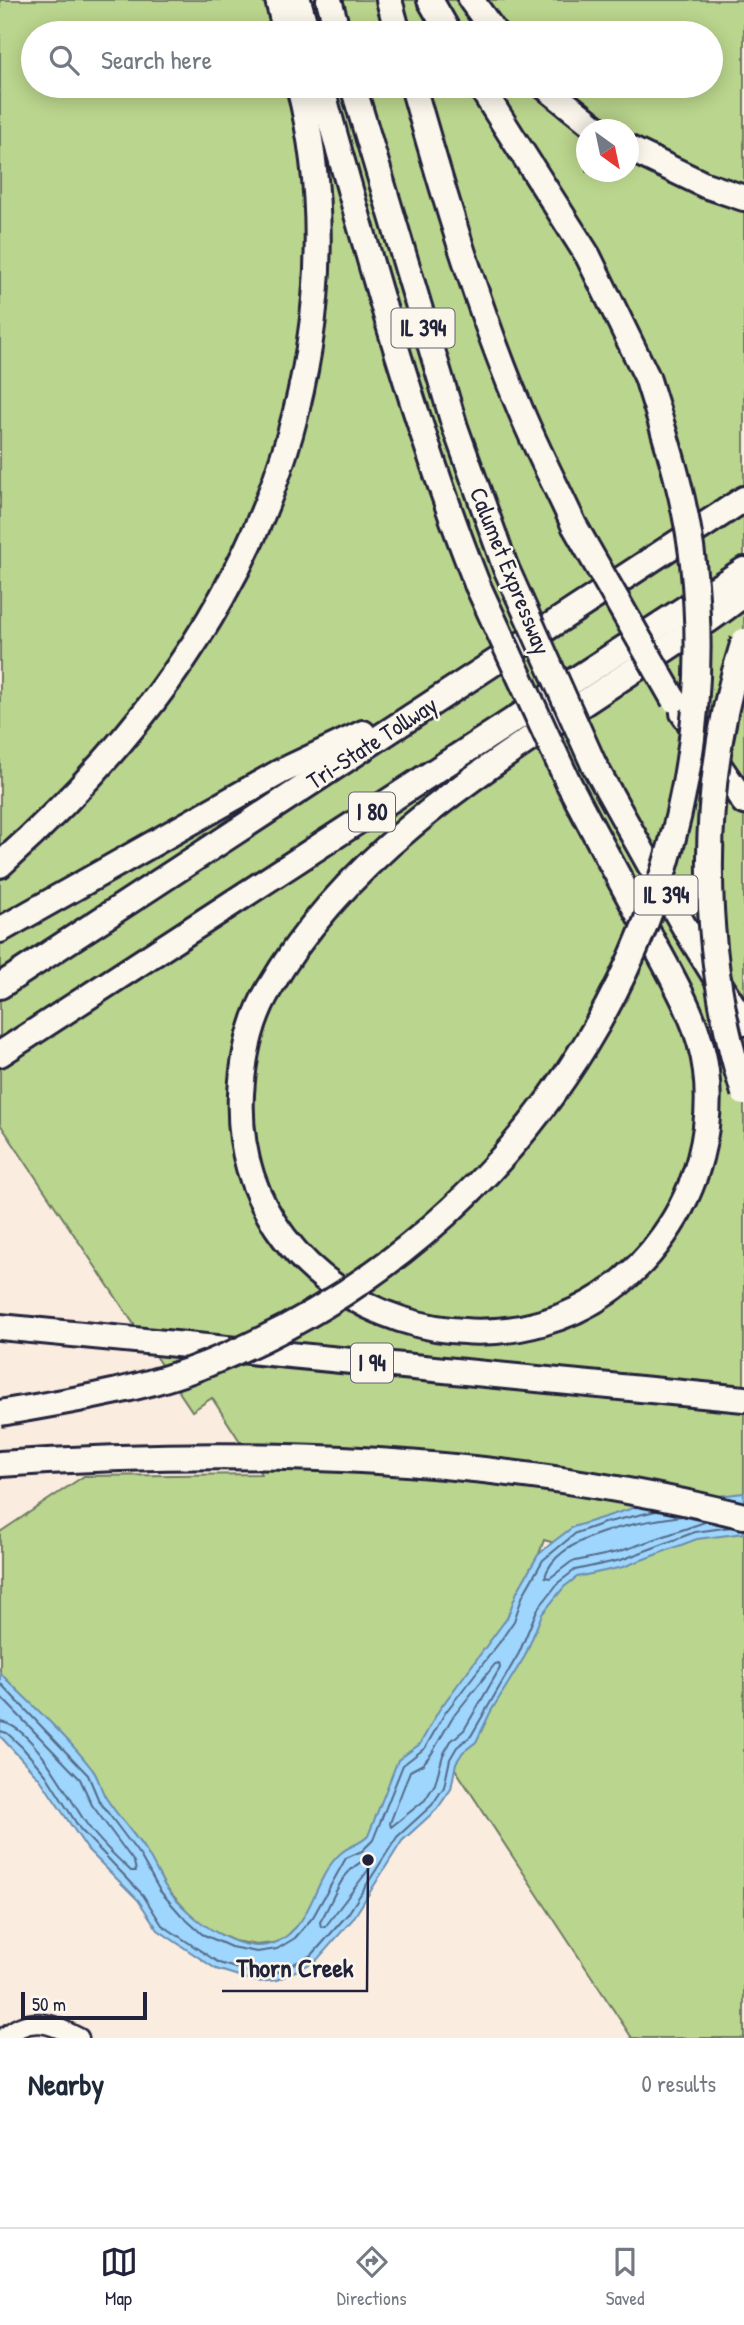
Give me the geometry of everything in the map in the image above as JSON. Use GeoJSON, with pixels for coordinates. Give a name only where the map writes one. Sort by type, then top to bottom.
{"type":"FeatureCollection","features":[{"type":"Feature","properties":{"kind":"highway"},"geometry":{"type":"LineString","coordinates":[[278,0],[283,21]]}},
{"type":"Feature","properties":{"kind":"highway"},"geometry":{"type":"LineString","coordinates":[[298,0],[304,21]]}},
{"type":"Feature","properties":{"kind":"highway"},"geometry":{"type":"LineString","coordinates":[[329,0],[335,21]]}},
{"type":"Feature","properties":{"kind":"highway"},"geometry":{"type":"LineString","coordinates":[[389,0],[395,21]]}},
{"type":"Feature","properties":{"kind":"highway"},"geometry":{"type":"LineString","coordinates":[[430,0],[442,21]]}},
{"type":"Feature","properties":{"kind":"highway"},"geometry":{"type":"LineString","coordinates":[[471,0],[486,21]]}},
{"type":"Feature","properties":{"kind":"highway"},"geometry":{"type":"LineString","coordinates":[[0,864],[53,816],[96,769],[188,652],[223,596],[276,481],[305,371],[318,258],[309,130],[302,98]]}},
{"type":"Feature","properties":{"kind":"highway"},"geometry":{"type":"LineString","coordinates":[[324,98],[399,363],[440,490],[478,584],[545,731],[568,782],[680,992],[701,1043],[706,1069],[707,1121],[696,1174],[687,1199],[655,1249],[615,1287],[593,1302],[532,1326],[468,1334],[405,1321],[357,1301],[311,1268],[277,1229],[255,1185],[241,1134],[243,1067],[252,1024],[267,991],[324,911],[415,821],[545,731],[744,594]]}},
{"type":"Feature","properties":{"kind":"highway","name":"Calumet Expressway"},"geometry":{"type":"LineString","coordinates":[[357,98],[447,403],[505,566],[594,765],[678,916],[744,1023]]}},
{"type":"Feature","properties":{"kind":"highway","name":"IL 394"},"geometry":{"type":"LineString","coordinates":[[416,98],[448,212],[485,318],[521,411],[574,525],[674,700],[744,802]]}},
{"type":"Feature","properties":{"kind":"highway"},"geometry":{"type":"LineString","coordinates":[[0,1413],[128,1388],[206,1365],[282,1329],[359,1283],[415,1244],[470,1194],[521,1137],[563,1083],[599,1023],[637,948],[669,862],[690,759],[697,659],[693,563],[671,456],[647,377],[588,256],[488,98]]}},
{"type":"Feature","properties":{"kind":"highway"},"geometry":{"type":"LineString","coordinates":[[559,98],[585,119]]}},
{"type":"Feature","properties":{"kind":"highway"},"geometry":{"type":"LineString","coordinates":[[639,154],[685,177],[744,198]]}},
{"type":"Feature","properties":{"kind":"highway","name":"Tri-State Tollway"},"geometry":{"type":"LineString","coordinates":[[0,986],[744,499]]}},
{"type":"Feature","properties":{"kind":"highway","name":"I 80"},"geometry":{"type":"LineString","coordinates":[[0,1054],[744,570]]}},
{"type":"Feature","properties":{"kind":"highway"},"geometry":{"type":"LineString","coordinates":[[744,641],[723,729],[709,866],[712,938],[727,1029],[744,1093]]}},
{"type":"Feature","properties":{"kind":"highway"},"geometry":{"type":"LineString","coordinates":[[0,930],[280,772],[456,689]]}},
{"type":"Feature","properties":{"kind":"highway","name":"I 94"},"geometry":{"type":"LineString","coordinates":[[0,1327],[744,1399]]}},
{"type":"Feature","properties":{"kind":"highway"},"geometry":{"type":"LineString","coordinates":[[0,1464],[112,1456],[226,1454],[424,1463],[524,1474],[701,1505],[744,1516]]}},
{"type":"Feature","properties":{"kind":"street"},"geometry":{"type":"LineString","coordinates":[[4,2038],[29,2022],[45,2021],[79,2038]]}},
{"type":"Feature","properties":{"kind":"green space"},"geometry":{"type":"Polygon","coordinates":[[[0,0],[744,0],[744,2038],[632,2038],[438,1743],[571,1570],[613,1560],[544,1540],[512,1630],[334,1889],[281,1942],[257,1945],[234,1941],[206,1928],[166,1888],[147,1854],[0,1685],[0,1532],[84,1476],[261,1474],[212,1398],[192,1411],[0,1124],[0,0]]]}},
{"type":"Feature","properties":{"kind":"water"},"geometry":{"type":"Polygon","coordinates":[[[744,1493],[744,1533],[697,1539],[623,1567],[577,1577],[564,1587],[542,1614],[525,1656],[491,1711],[476,1742],[463,1752],[456,1763],[451,1789],[437,1809],[402,1841],[353,1919],[316,1961],[277,1980],[258,1982],[216,1969],[158,1930],[138,1900],[88,1850],[40,1779],[0,1736],[0,1673],[82,1756],[96,1776],[106,1798],[150,1857],[165,1886],[186,1909],[214,1931],[246,1945],[262,1946],[277,1942],[299,1924],[332,1863],[344,1850],[368,1836],[398,1760],[420,1744],[439,1710],[507,1618],[517,1592],[538,1555],[573,1527],[643,1505],[744,1493]]]}},
{"type":"Feature","properties":{"kind":"place","name":"Thorn Creek"},"geometry":{"type":"Point","coordinates":[368,1860]}}]}
